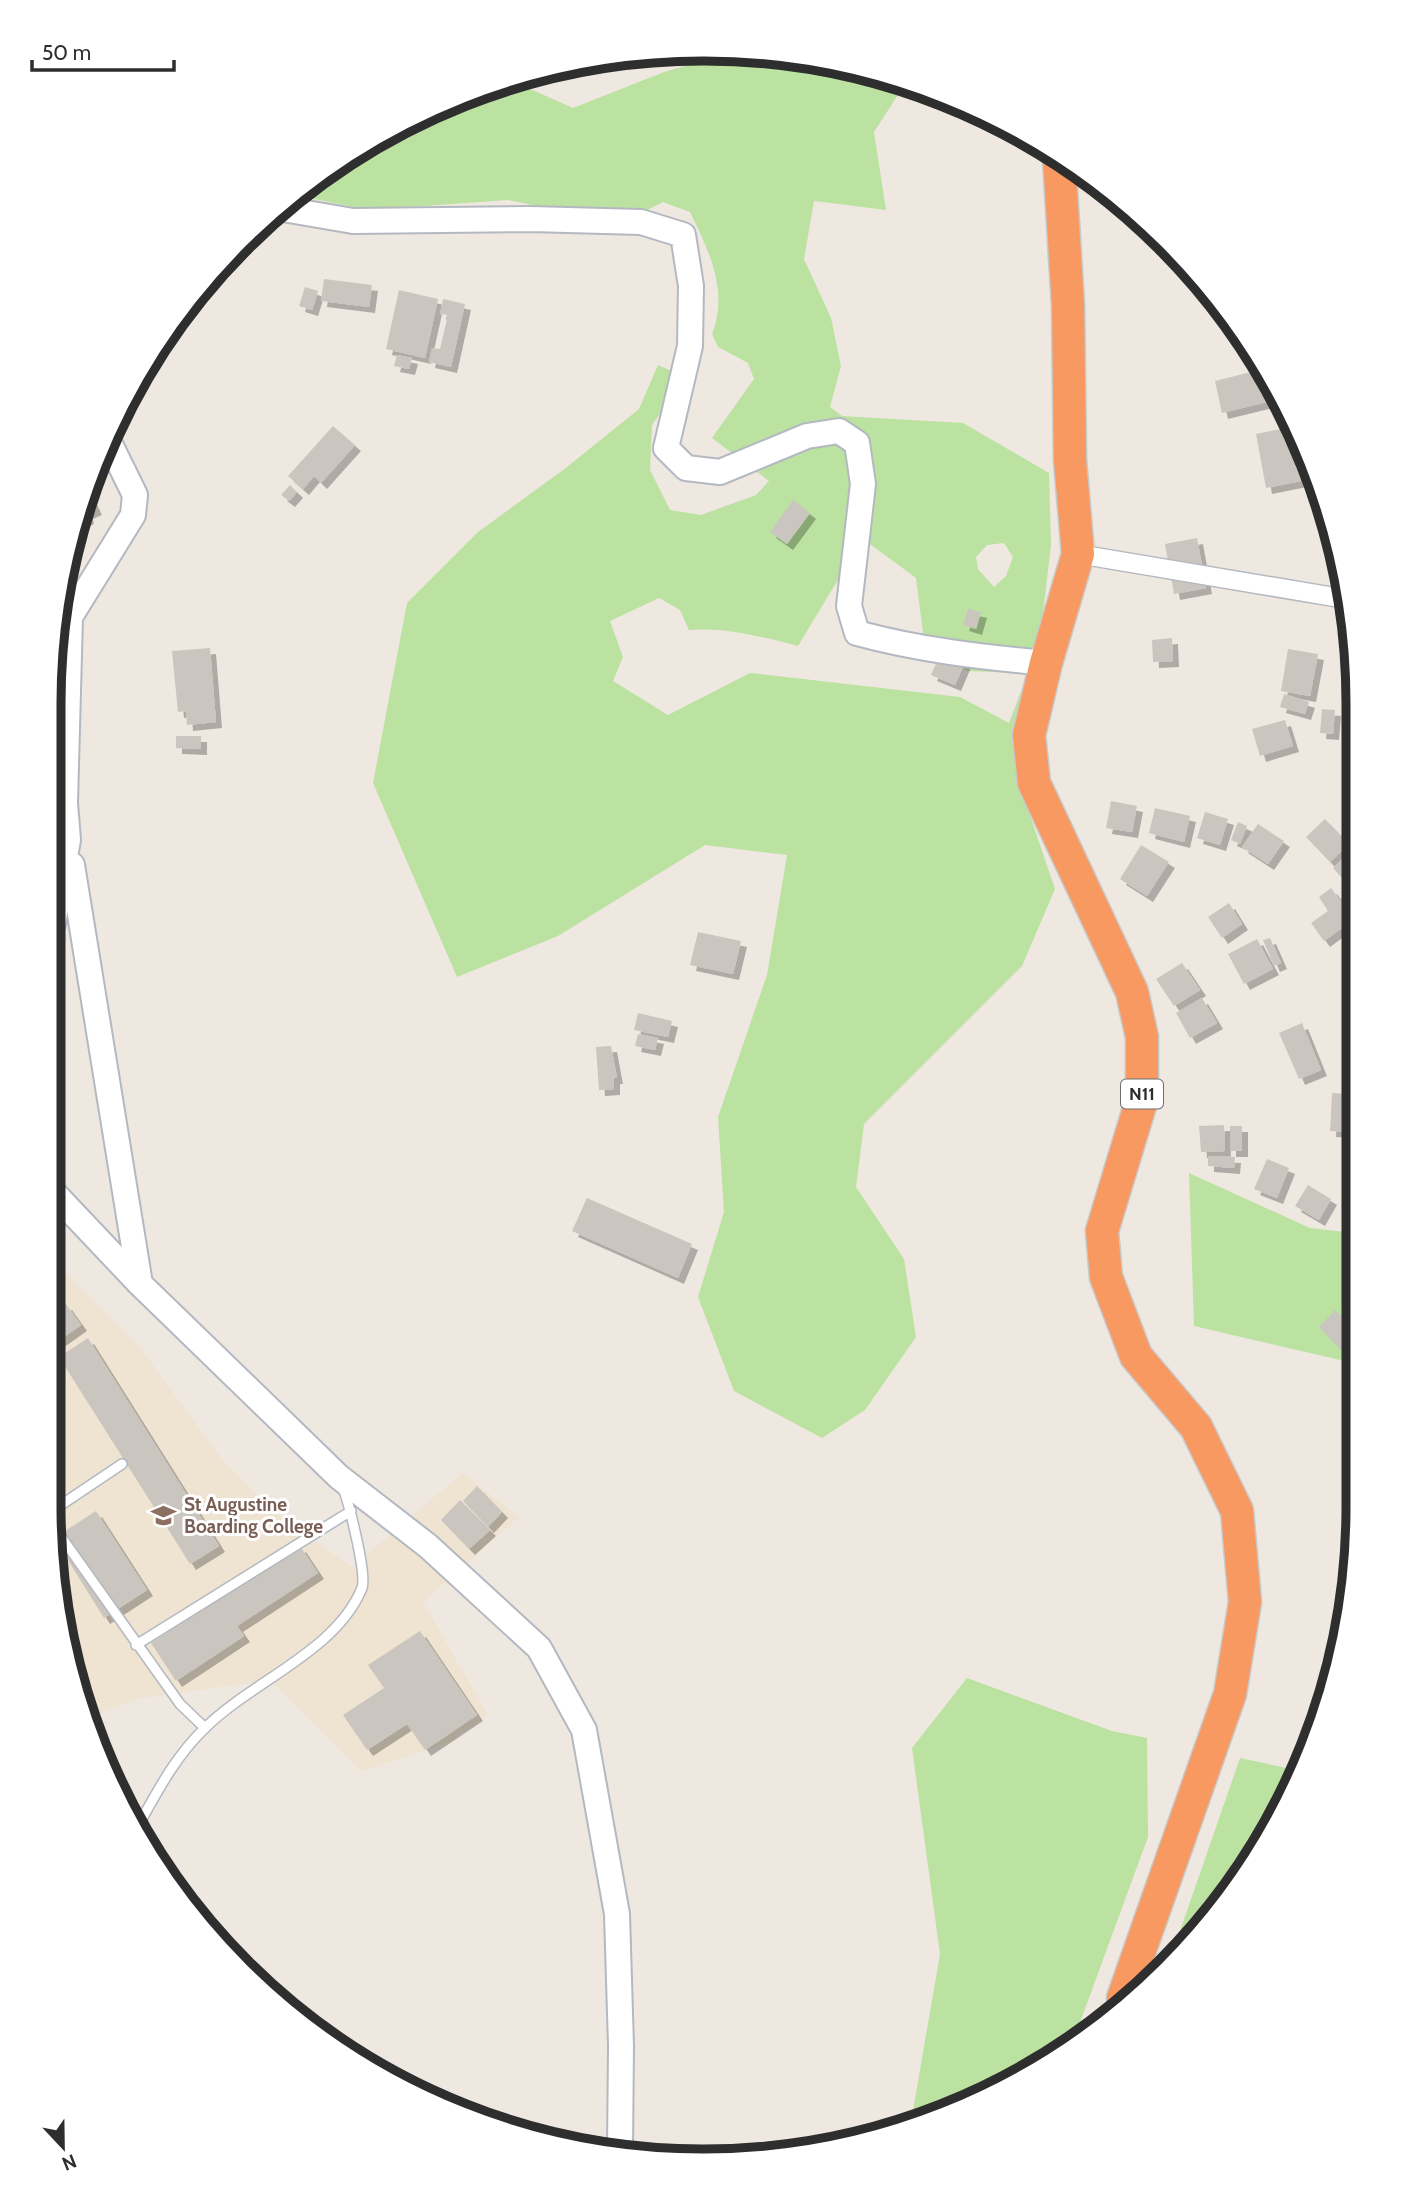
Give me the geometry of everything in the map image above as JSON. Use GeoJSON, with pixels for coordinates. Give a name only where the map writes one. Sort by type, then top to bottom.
{"type":"FeatureCollection","features":[{"type":"Feature","properties":{"kind":"highway","name":"N11"},"geometry":{"type":"LineString","coordinates":[[1060,169],[1068,305],[1070,460],[1078,555],[1046,663],[1029,736],[1034,783],[1132,992],[1142,1037],[1142,1099],[1102,1231],[1106,1277],[1136,1356],[1196,1427],[1237,1511],[1245,1602],[1230,1694],[1126,1990]]}},
{"type":"Feature","properties":{"kind":"street"},"geometry":{"type":"LineString","coordinates":[[293,211],[353,221],[530,219],[640,222],[683,235],[691,286],[690,346],[666,448],[687,468],[720,472],[807,436],[839,431],[857,443],[863,484],[849,606],[857,633],[973,657],[1046,663]]}},
{"type":"Feature","properties":{"kind":"street"},"geometry":{"type":"LineString","coordinates":[[67,618],[133,515],[135,495],[113,451]]}},
{"type":"Feature","properties":{"kind":"street"},"geometry":{"type":"LineString","coordinates":[[1078,555],[1336,597]]}},
{"type":"Feature","properties":{"kind":"street"},"geometry":{"type":"LineString","coordinates":[[66,631],[65,803],[68,840],[140,1284]]}},
{"type":"Feature","properties":{"kind":"street"},"geometry":{"type":"LineString","coordinates":[[61,879],[68,840]]}},
{"type":"Feature","properties":{"kind":"street"},"geometry":{"type":"LineString","coordinates":[[61,1201],[140,1284],[339,1477],[428,1546],[540,1648],[584,1730],[617,1914],[621,2046],[620,2143]]}},
{"type":"Feature","properties":{"kind":"lane"},"geometry":{"type":"LineString","coordinates":[[61,1505],[122,1464]]}},
{"type":"Feature","properties":{"kind":"lane"},"geometry":{"type":"LineString","coordinates":[[142,1819],[173,1765],[205,1728],[340,1624],[363,1585],[351,1511],[339,1477]]}},
{"type":"Feature","properties":{"kind":"lane"},"geometry":{"type":"LineString","coordinates":[[136,1645],[351,1511]]}},
{"type":"Feature","properties":{"kind":"lane"},"geometry":{"type":"LineString","coordinates":[[63,1539],[180,1704],[205,1728]]}},
{"type":"Feature","properties":{"kind":"shaded area","name":"St Augustine Boarding College"},"geometry":{"type":"Polygon","coordinates":[[[61,1268],[139,1346],[221,1458],[275,1513],[352,1567],[463,1473],[519,1517],[423,1602],[488,1715],[447,1744],[361,1771],[270,1680],[135,1699],[96,1715],[74,1632],[67,1590],[61,1506],[61,1268]]]}},
{"type":"Feature","properties":{"kind":"green space"},"geometry":{"type":"Polygon","coordinates":[[[704,61],[787,67],[870,83],[900,92],[874,132],[886,210],[814,201],[804,259],[831,318],[841,366],[830,407],[842,416],[963,423],[1049,473],[1051,545],[1022,792],[1055,889],[1022,966],[864,1124],[856,1187],[904,1259],[916,1337],[865,1410],[822,1438],[734,1391],[698,1297],[724,1212],[718,1117],[767,975],[787,855],[705,845],[558,936],[457,977],[373,783],[407,603],[478,532],[567,467],[639,409],[658,365],[685,377],[652,425],[650,470],[670,510],[701,515],[756,495],[769,481],[712,438],[754,379],[748,363],[718,347],[712,334],[717,318],[718,287],[704,241],[690,212],[663,202],[622,223],[508,200],[368,210],[308,198],[382,147],[419,127],[497,95],[525,87],[573,108],[664,72],[704,61]],[[1004,543],[987,545],[976,557],[978,569],[994,587],[1006,576],[1013,557],[1004,543]],[[870,544],[836,583],[798,646],[731,631],[689,630],[680,610],[659,598],[610,621],[623,657],[613,681],[668,715],[750,673],[960,697],[1009,723],[1028,673],[967,671],[923,633],[916,578],[870,544]]]}},
{"type":"Feature","properties":{"kind":"green space"},"geometry":{"type":"Polygon","coordinates":[[[1189,1173],[1310,1228],[1346,1232],[1346,1361],[1194,1326],[1189,1173]]]}},
{"type":"Feature","properties":{"kind":"green space"},"geometry":{"type":"Polygon","coordinates":[[[967,1678],[1112,1731],[1147,1738],[1148,1837],[1078,2028],[1025,2063],[988,2083],[912,2114],[940,1954],[912,1748],[967,1678]]]}},
{"type":"Feature","properties":{"kind":"green space"},"geometry":{"type":"Polygon","coordinates":[[[1240,1758],[1290,1769],[1260,1828],[1238,1863],[1177,1940],[1240,1758]]]}},
{"type":"Feature","properties":{"kind":"building"},"geometry":{"type":"Polygon","coordinates":[[[324,279],[372,285],[369,307],[321,301],[324,279]]]}},
{"type":"Feature","properties":{"kind":"building"},"geometry":{"type":"Polygon","coordinates":[[[305,287],[318,291],[312,310],[299,306],[305,287]]]}},
{"type":"Feature","properties":{"kind":"building"},"geometry":{"type":"Polygon","coordinates":[[[399,290],[438,299],[425,358],[386,349],[399,290]]]}},
{"type":"Feature","properties":{"kind":"building"},"geometry":{"type":"Polygon","coordinates":[[[443,299],[465,304],[451,367],[429,362],[432,348],[440,349],[448,315],[440,314],[443,299]]]}},
{"type":"Feature","properties":{"kind":"building"},"geometry":{"type":"Polygon","coordinates":[[[397,355],[412,358],[409,369],[394,366],[397,355]]]}},
{"type":"Feature","properties":{"kind":"building"},"geometry":{"type":"Polygon","coordinates":[[[1253,371],[1270,401],[1222,413],[1215,381],[1253,371]]]}},
{"type":"Feature","properties":{"kind":"building"},"geometry":{"type":"Polygon","coordinates":[[[333,426],[355,445],[321,483],[314,476],[303,489],[288,476],[333,426]]]}},
{"type":"Feature","properties":{"kind":"building"},"geometry":{"type":"Polygon","coordinates":[[[1284,428],[1297,457],[1301,481],[1266,488],[1256,434],[1284,428]]]}},
{"type":"Feature","properties":{"kind":"building"},"geometry":{"type":"Polygon","coordinates":[[[290,485],[297,492],[289,501],[281,495],[290,485]]]}},
{"type":"Feature","properties":{"kind":"building"},"geometry":{"type":"Polygon","coordinates":[[[793,500],[810,513],[787,544],[770,532],[793,500]]]}},
{"type":"Feature","properties":{"kind":"building"},"geometry":{"type":"Polygon","coordinates":[[[1197,538],[1206,588],[1174,594],[1165,544],[1197,538]]]}},
{"type":"Feature","properties":{"kind":"building"},"geometry":{"type":"Polygon","coordinates":[[[968,609],[981,612],[976,629],[963,625],[968,609]]]}},
{"type":"Feature","properties":{"kind":"building"},"geometry":{"type":"Polygon","coordinates":[[[1172,638],[1173,661],[1153,662],[1152,640],[1172,638]]]}},
{"type":"Feature","properties":{"kind":"building"},"geometry":{"type":"Polygon","coordinates":[[[210,648],[216,722],[187,725],[186,711],[178,712],[172,651],[210,648]]]}},
{"type":"Feature","properties":{"kind":"building"},"geometry":{"type":"Polygon","coordinates":[[[943,648],[967,657],[955,685],[931,675],[943,648]]]}},
{"type":"Feature","properties":{"kind":"building"},"geometry":{"type":"Polygon","coordinates":[[[1288,649],[1318,654],[1310,696],[1281,691],[1288,649]]]}},
{"type":"Feature","properties":{"kind":"building"},"geometry":{"type":"Polygon","coordinates":[[[1284,694],[1309,702],[1305,714],[1280,707],[1284,694]]]}},
{"type":"Feature","properties":{"kind":"building"},"geometry":{"type":"Polygon","coordinates":[[[1322,709],[1335,710],[1333,734],[1320,733],[1322,709]]]}},
{"type":"Feature","properties":{"kind":"building"},"geometry":{"type":"Polygon","coordinates":[[[1346,716],[1346,739],[1342,738],[1346,716]]]}},
{"type":"Feature","properties":{"kind":"building"},"geometry":{"type":"Polygon","coordinates":[[[1285,720],[1293,746],[1260,756],[1252,729],[1285,720]]]}},
{"type":"Feature","properties":{"kind":"building"},"geometry":{"type":"Polygon","coordinates":[[[176,736],[201,736],[201,749],[176,748],[176,736]]]}},
{"type":"Feature","properties":{"kind":"building"},"geometry":{"type":"Polygon","coordinates":[[[1111,801],[1137,806],[1132,832],[1106,828],[1111,801]]]}},
{"type":"Feature","properties":{"kind":"building"},"geometry":{"type":"Polygon","coordinates":[[[1155,808],[1190,816],[1184,842],[1149,833],[1155,808]]]}},
{"type":"Feature","properties":{"kind":"building"},"geometry":{"type":"Polygon","coordinates":[[[1205,812],[1228,819],[1220,845],[1197,838],[1205,812]]]}},
{"type":"Feature","properties":{"kind":"building"},"geometry":{"type":"Polygon","coordinates":[[[1325,819],[1346,841],[1346,847],[1330,862],[1306,837],[1325,819]]]}},
{"type":"Feature","properties":{"kind":"building"},"geometry":{"type":"Polygon","coordinates":[[[1238,822],[1247,826],[1240,844],[1231,840],[1238,822]]]}},
{"type":"Feature","properties":{"kind":"building"},"geometry":{"type":"Polygon","coordinates":[[[1258,824],[1284,841],[1268,864],[1242,847],[1258,824]]]}},
{"type":"Feature","properties":{"kind":"building"},"geometry":{"type":"Polygon","coordinates":[[[1141,845],[1169,862],[1147,896],[1120,879],[1141,845]]]}},
{"type":"Feature","properties":{"kind":"building"},"geometry":{"type":"Polygon","coordinates":[[[1346,856],[1346,876],[1343,879],[1333,868],[1346,856]]]}},
{"type":"Feature","properties":{"kind":"building"},"geometry":{"type":"Polygon","coordinates":[[[1331,888],[1346,908],[1346,925],[1324,941],[1311,923],[1328,911],[1319,897],[1331,888]]]}},
{"type":"Feature","properties":{"kind":"building"},"geometry":{"type":"Polygon","coordinates":[[[1229,903],[1242,924],[1222,938],[1208,917],[1229,903]]]}},
{"type":"Feature","properties":{"kind":"building"},"geometry":{"type":"Polygon","coordinates":[[[698,932],[741,941],[733,974],[690,965],[698,932]]]}},
{"type":"Feature","properties":{"kind":"building"},"geometry":{"type":"Polygon","coordinates":[[[1270,938],[1281,963],[1274,966],[1263,940],[1270,938]]]}},
{"type":"Feature","properties":{"kind":"building"},"geometry":{"type":"Polygon","coordinates":[[[1257,939],[1273,969],[1244,984],[1228,954],[1257,939]]]}},
{"type":"Feature","properties":{"kind":"building"},"geometry":{"type":"Polygon","coordinates":[[[1182,963],[1200,990],[1174,1006],[1156,979],[1182,963]]]}},
{"type":"Feature","properties":{"kind":"building"},"geometry":{"type":"Polygon","coordinates":[[[1202,998],[1217,1023],[1190,1038],[1176,1013],[1202,998]]]}},
{"type":"Feature","properties":{"kind":"building"},"geometry":{"type":"Polygon","coordinates":[[[638,1013],[672,1021],[668,1037],[634,1030],[638,1013]]]}},
{"type":"Feature","properties":{"kind":"building"},"geometry":{"type":"Polygon","coordinates":[[[1302,1023],[1321,1070],[1299,1079],[1279,1033],[1302,1023]]]}},
{"type":"Feature","properties":{"kind":"building"},"geometry":{"type":"Polygon","coordinates":[[[638,1034],[658,1038],[655,1050],[635,1046],[638,1034]]]}},
{"type":"Feature","properties":{"kind":"building"},"geometry":{"type":"Polygon","coordinates":[[[611,1046],[617,1078],[614,1078],[614,1089],[599,1090],[596,1047],[611,1046]]]}},
{"type":"Feature","properties":{"kind":"building"},"geometry":{"type":"Polygon","coordinates":[[[1332,1093],[1346,1094],[1346,1132],[1330,1131],[1332,1093]]]}},
{"type":"Feature","properties":{"kind":"building"},"geometry":{"type":"Polygon","coordinates":[[[1224,1125],[1225,1151],[1201,1152],[1199,1126],[1224,1125]]]}},
{"type":"Feature","properties":{"kind":"building"},"geometry":{"type":"Polygon","coordinates":[[[1230,1126],[1242,1126],[1242,1151],[1230,1151],[1230,1126]]]}},
{"type":"Feature","properties":{"kind":"building"},"geometry":{"type":"Polygon","coordinates":[[[1208,1156],[1235,1157],[1234,1168],[1208,1166],[1208,1156]]]}},
{"type":"Feature","properties":{"kind":"building"},"geometry":{"type":"Polygon","coordinates":[[[1267,1159],[1289,1168],[1277,1198],[1254,1189],[1267,1159]]]}},
{"type":"Feature","properties":{"kind":"building"},"geometry":{"type":"Polygon","coordinates":[[[1308,1185],[1331,1199],[1319,1220],[1295,1206],[1308,1185]]]}},
{"type":"Feature","properties":{"kind":"building"},"geometry":{"type":"Polygon","coordinates":[[[587,1198],[692,1244],[678,1278],[572,1231],[587,1198]]]}},
{"type":"Feature","properties":{"kind":"building"},"geometry":{"type":"Polygon","coordinates":[[[66,1304],[81,1325],[61,1339],[61,1307],[66,1304]]]}},
{"type":"Feature","properties":{"kind":"building"},"geometry":{"type":"Polygon","coordinates":[[[1335,1310],[1346,1320],[1346,1347],[1342,1351],[1319,1327],[1335,1310]]]}},
{"type":"Feature","properties":{"kind":"building"},"geometry":{"type":"Polygon","coordinates":[[[88,1338],[219,1546],[190,1564],[61,1360],[61,1356],[88,1338]]]}},
{"type":"Feature","properties":{"kind":"building"},"geometry":{"type":"Polygon","coordinates":[[[477,1486],[502,1512],[488,1527],[463,1501],[477,1486]]]}},
{"type":"Feature","properties":{"kind":"building"},"geometry":{"type":"Polygon","coordinates":[[[460,1500],[490,1530],[469,1549],[441,1520],[460,1500]]]}},
{"type":"Feature","properties":{"kind":"building"},"geometry":{"type":"Polygon","coordinates":[[[96,1511],[147,1590],[104,1618],[63,1553],[62,1533],[96,1511]]]}},
{"type":"Feature","properties":{"kind":"building"},"geometry":{"type":"Polygon","coordinates":[[[300,1546],[318,1573],[237,1626],[244,1636],[176,1681],[151,1643],[300,1546]]]}},
{"type":"Feature","properties":{"kind":"building"},"geometry":{"type":"Polygon","coordinates":[[[420,1631],[477,1715],[425,1750],[407,1724],[367,1750],[343,1715],[384,1688],[368,1665],[420,1631]]]}},
{"type":"Feature","properties":{"kind":"place","name":"St Augustine Boarding College"},"geometry":{"type":"Point","coordinates":[164,1515]}}]}
